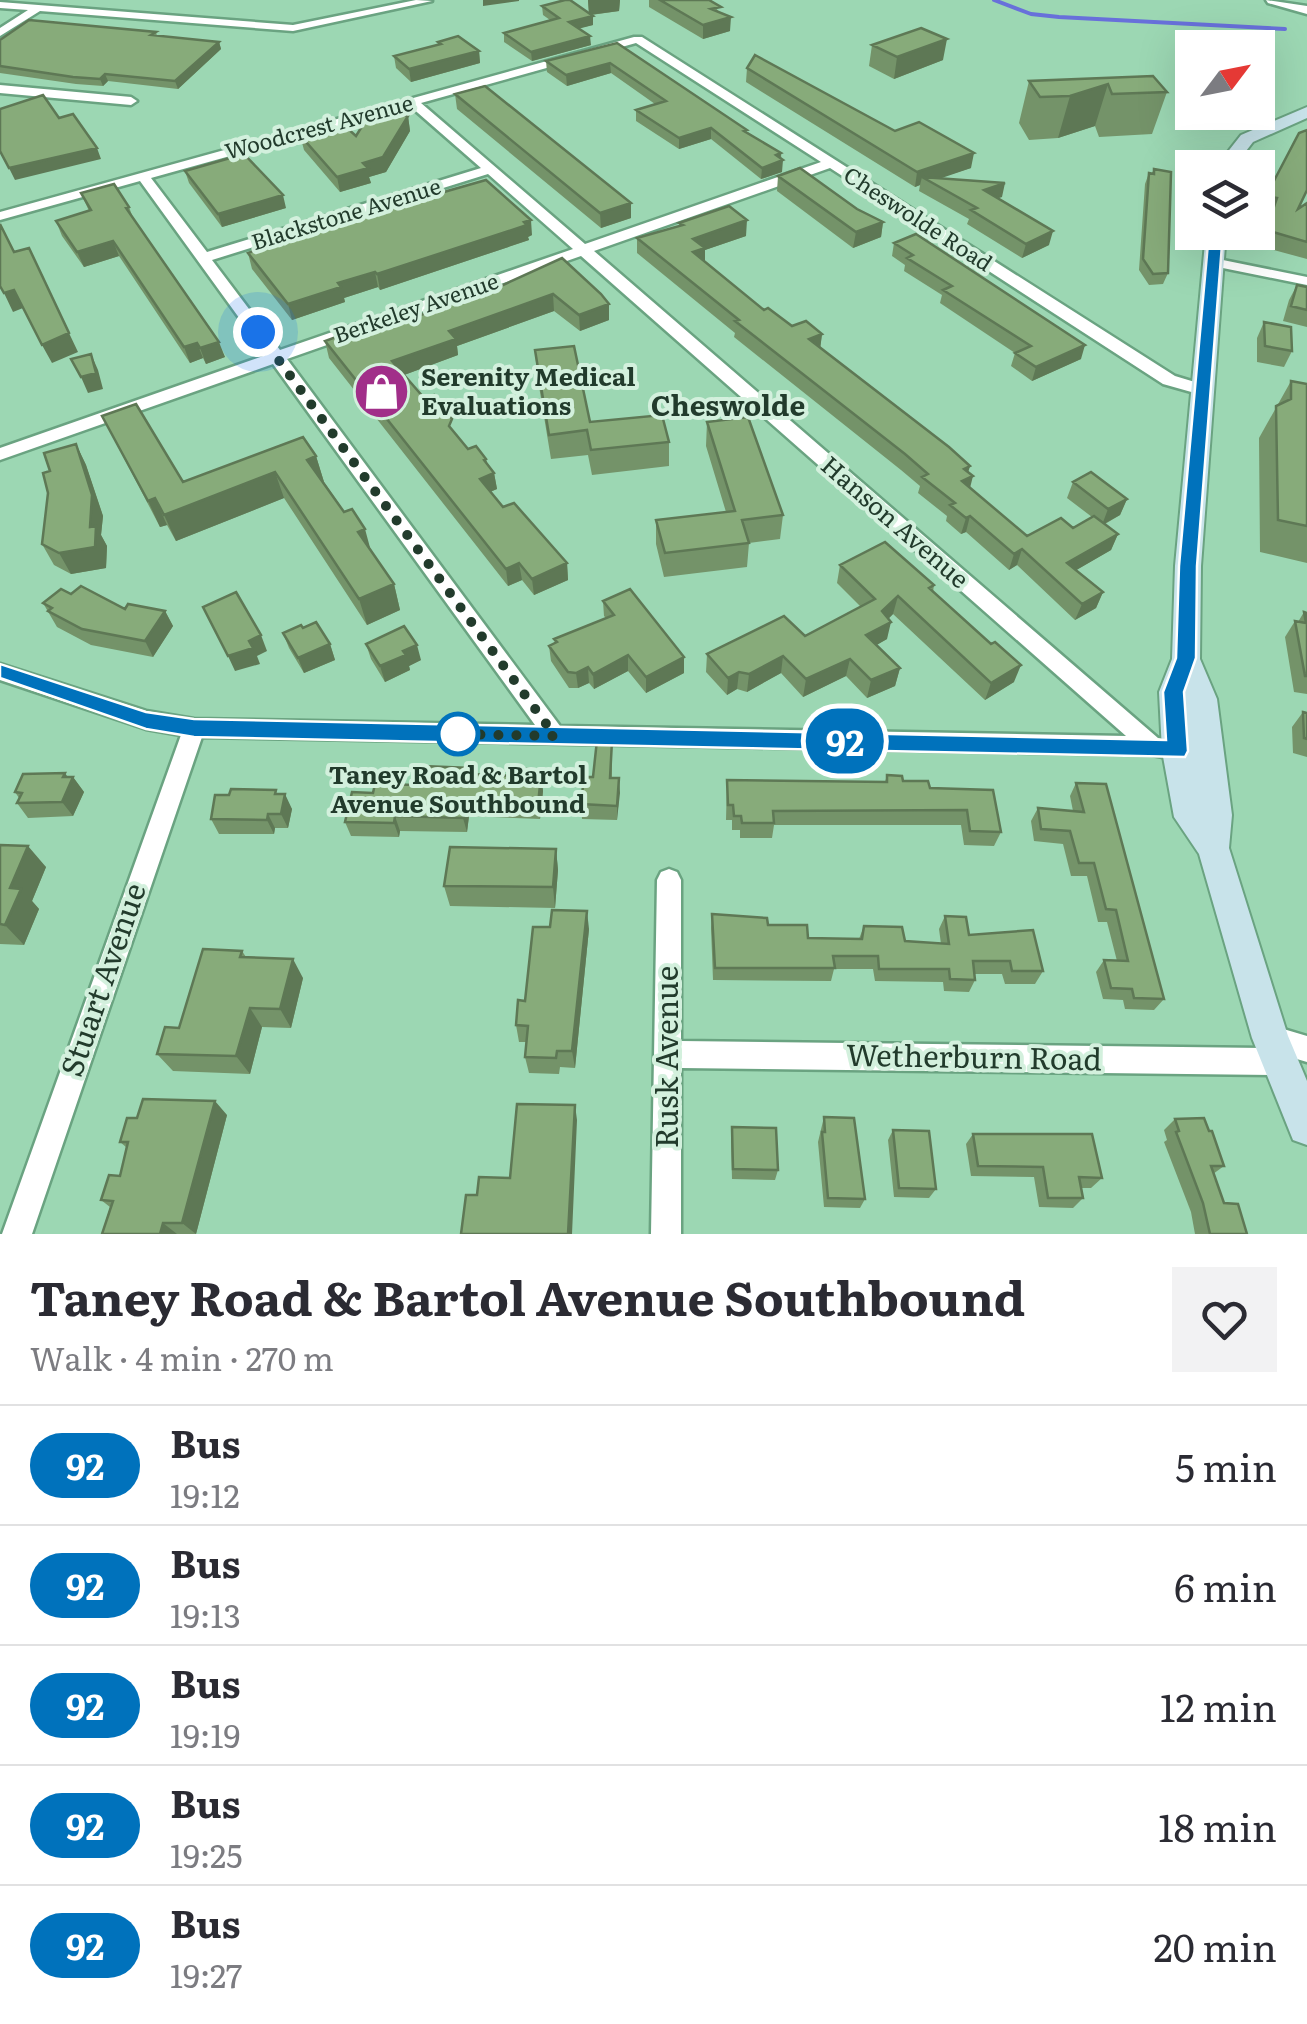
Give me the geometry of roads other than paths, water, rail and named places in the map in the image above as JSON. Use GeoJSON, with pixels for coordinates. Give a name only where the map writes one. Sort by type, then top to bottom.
{"type":"FeatureCollection","features":[{"type":"Feature","properties":{"kind":"main road"},"geometry":{"type":"LineString","coordinates":[[1232,150],[1241,142],[1307,112]]}},
{"type":"Feature","properties":{"kind":"main road"},"geometry":{"type":"LineString","coordinates":[[1214,250],[1188,566],[1186,658],[1202,699],[1178,751],[1216,815],[1213,848],[1285,1050],[1307,1126]]}},
{"type":"Feature","properties":{"kind":"street"},"geometry":{"type":"LineString","coordinates":[[1273,0],[1307,10]]}},
{"type":"Feature","properties":{"kind":"street"},"geometry":{"type":"LineString","coordinates":[[0,33],[43,6],[293,28],[427,1]]}},
{"type":"Feature","properties":{"kind":"street"},"geometry":{"type":"LineString","coordinates":[[0,5],[36,10]]}},
{"type":"Feature","properties":{"kind":"street","name":"Woodcrest Avenue"},"geometry":{"type":"LineString","coordinates":[[0,216],[638,39]]}},
{"type":"Feature","properties":{"kind":"street","name":"Cheswolde Road"},"geometry":{"type":"LineString","coordinates":[[638,39],[1169,380],[1202,390]]}},
{"type":"Feature","properties":{"kind":"street"},"geometry":{"type":"LineString","coordinates":[[0,89],[131,101]]}},
{"type":"Feature","properties":{"kind":"street","name":"Hanson Avenue"},"geometry":{"type":"LineString","coordinates":[[412,102],[582,250],[1178,751]]}},
{"type":"Feature","properties":{"kind":"street","name":"Berkeley Avenue"},"geometry":{"type":"LineString","coordinates":[[0,454],[832,162]]}},
{"type":"Feature","properties":{"kind":"street","name":"Blackstone Avenue"},"geometry":{"type":"LineString","coordinates":[[203,258],[490,169]]}},
{"type":"Feature","properties":{"kind":"street"},"geometry":{"type":"LineString","coordinates":[[143,176],[555,736]]}},
{"type":"Feature","properties":{"kind":"street"},"geometry":{"type":"LineString","coordinates":[[1213,262],[1307,280]]}},
{"type":"Feature","properties":{"kind":"street"},"geometry":{"type":"LineString","coordinates":[[0,672],[146,720],[194,728],[1178,751]]}},
{"type":"Feature","properties":{"kind":"street","name":"Stuart Avenue"},"geometry":{"type":"LineString","coordinates":[[17,1234],[194,728]]}},
{"type":"Feature","properties":{"kind":"street","name":"Rusk Avenue"},"geometry":{"type":"LineString","coordinates":[[666,1234],[670,880]]}},
{"type":"Feature","properties":{"kind":"street","name":"Wetherburn Road"},"geometry":{"type":"LineString","coordinates":[[669,1054],[1285,1050]]}},
{"type":"Feature","properties":{"kind":"waterway"},"geometry":{"type":"LineString","coordinates":[[994,0],[1031,14],[1059,17],[1285,29]]}},
{"type":"Feature","properties":{"kind":"place","name":"Serenity Medical Evaluations"},"geometry":{"type":"Point","coordinates":[382,391]}},
{"type":"Feature","properties":{"kind":"place","name":"Taney Road & Bartol Avenue Southbound"},"geometry":{"type":"Point","coordinates":[458,734]}},
{"type":"Feature","properties":{"kind":"district","name":"Cheswolde"},"geometry":{"type":"Point","coordinates":[728,406]}}]}
